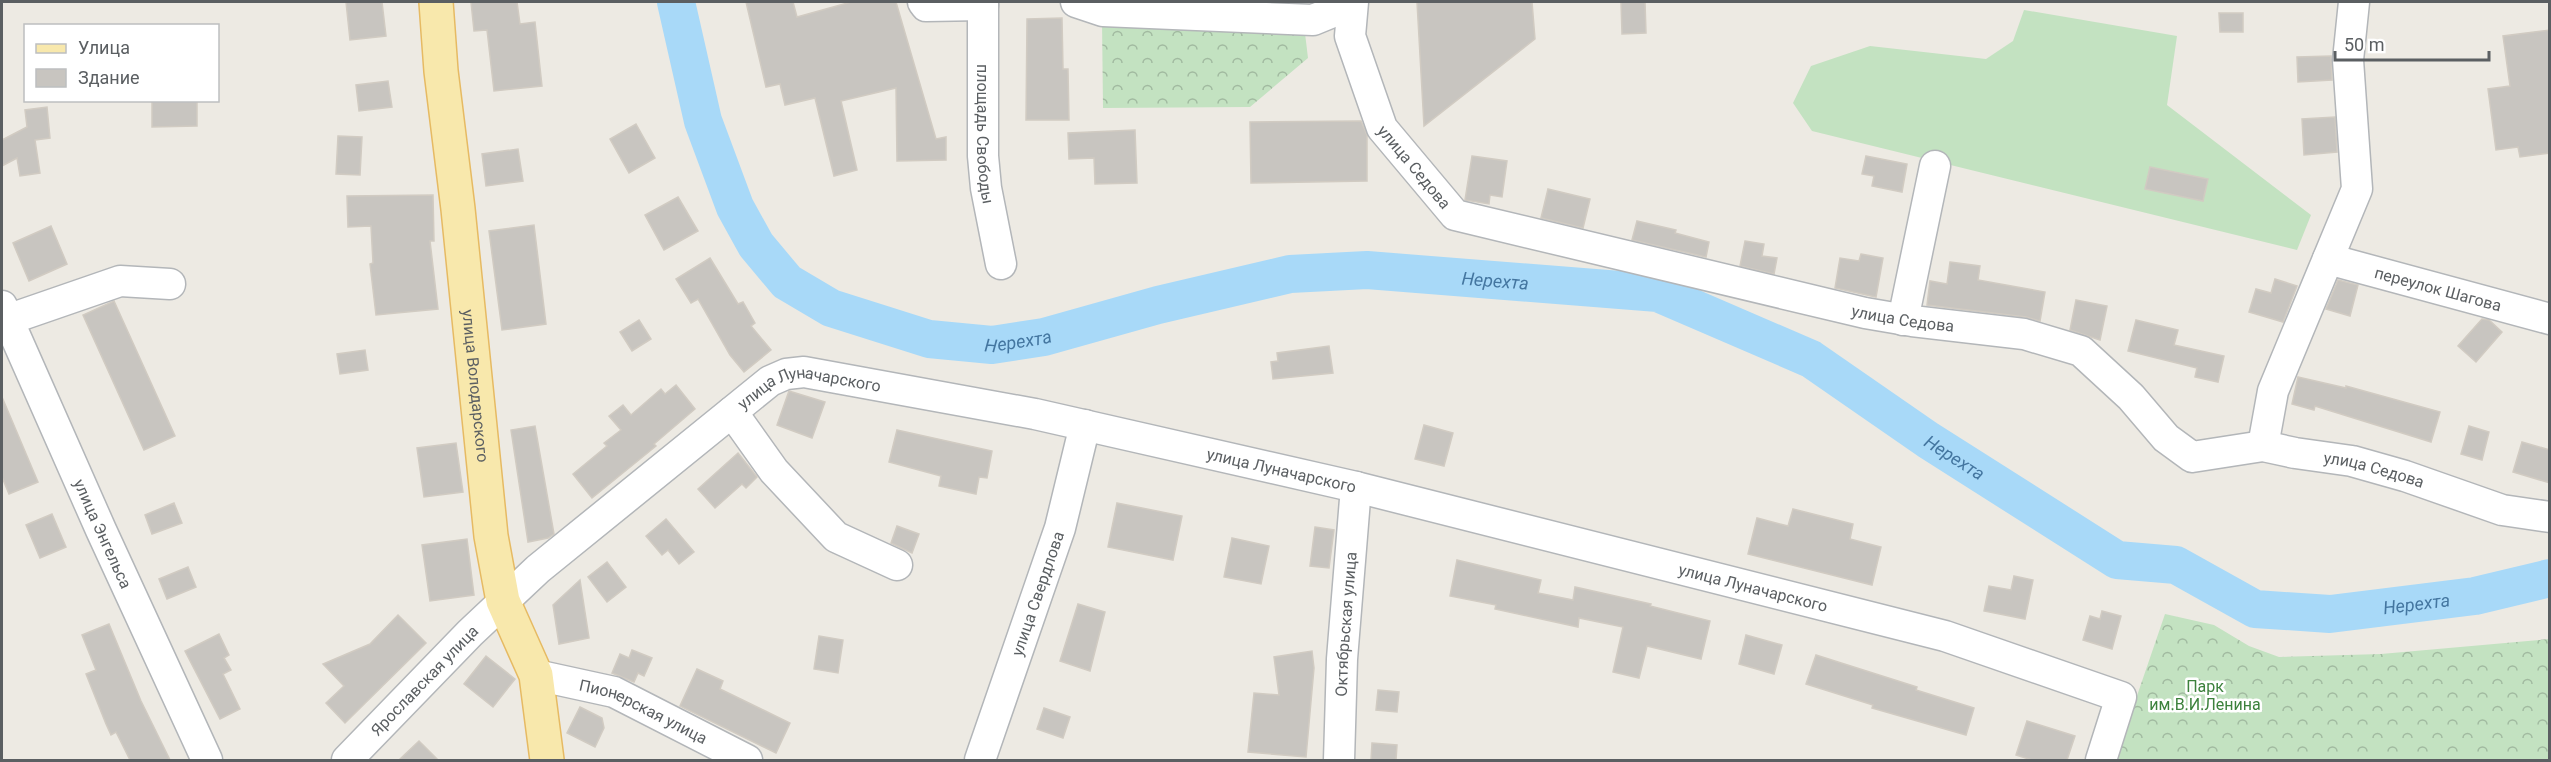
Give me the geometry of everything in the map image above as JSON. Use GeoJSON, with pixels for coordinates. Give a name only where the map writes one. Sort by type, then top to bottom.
{"type":"FeatureCollection","features":[{"type":"Feature","properties":{"kind":"main road","name":"улица Володарского"},"geometry":{"type":"LineString","coordinates":[[436,2],[441,71],[458,209],[490,536],[503,601],[536,675],[547,760]]}},
{"type":"Feature","properties":{"kind":"street"},"geometry":{"type":"LineString","coordinates":[[923,2],[926,6],[983,3]]}},
{"type":"Feature","properties":{"kind":"street"},"geometry":{"type":"LineString","coordinates":[[1076,2],[1103,11],[1313,20],[1352,3]]}},
{"type":"Feature","properties":{"kind":"street"},"geometry":{"type":"LineString","coordinates":[[2263,446],[2273,391],[2357,189],[2348,60],[2354,2]]}},
{"type":"Feature","properties":{"kind":"street","name":"площадь Свободы"},"geometry":{"type":"LineString","coordinates":[[983,3],[983,156],[986,188],[1001,264]]}},
{"type":"Feature","properties":{"kind":"street","name":"улица Седова"},"geometry":{"type":"LineString","coordinates":[[1352,3],[1350,36],[1382,128],[1455,215],[1853,310],[1903,320],[2024,334],[2081,351],[2131,397],[2166,438],[2192,457],[2263,446],[2352,461],[2405,476],[2502,510],[2550,517]]}},
{"type":"Feature","properties":{"kind":"street"},"geometry":{"type":"LineString","coordinates":[[1903,320],[1935,166]]}},
{"type":"Feature","properties":{"kind":"street","name":"переулок Шагова"},"geometry":{"type":"LineString","coordinates":[[2328,259],[2550,319]]}},
{"type":"Feature","properties":{"kind":"street"},"geometry":{"type":"LineString","coordinates":[[4,313],[120,281],[170,284]]}},
{"type":"Feature","properties":{"kind":"street","name":"улица Энгельса"},"geometry":{"type":"LineString","coordinates":[[4,313],[207,760]]}},
{"type":"Feature","properties":{"kind":"street","name":"улица Луначарского"},"geometry":{"type":"LineString","coordinates":[[503,601],[538,569],[770,381],[786,374],[804,372],[1085,424],[1356,487],[1945,636],[2121,697],[2100,760]]}},
{"type":"Feature","properties":{"kind":"street"},"geometry":{"type":"LineString","coordinates":[[732,412],[774,471],[836,537],[897,565]]}},
{"type":"Feature","properties":{"kind":"street","name":"улица Свердлова"},"geometry":{"type":"LineString","coordinates":[[980,760],[1060,528],[1085,424]]}},
{"type":"Feature","properties":{"kind":"street","name":"Октябрьская улица"},"geometry":{"type":"LineString","coordinates":[[1339,760],[1342,659],[1356,487]]}},
{"type":"Feature","properties":{"kind":"street","name":"Ярославская улица"},"geometry":{"type":"LineString","coordinates":[[347,760],[503,601]]}},
{"type":"Feature","properties":{"kind":"street","name":"Пионерская улица"},"geometry":{"type":"LineString","coordinates":[[536,675],[614,692],[747,760]]}},
{"type":"Feature","properties":{"kind":"green space"},"geometry":{"type":"Polygon","coordinates":[[[2024,10],[2177,36],[2167,105],[2311,215],[2297,250],[1812,131],[1793,103],[1811,66],[1870,46],[1986,59],[2013,41],[2024,10]]]}},
{"type":"Feature","properties":{"kind":"green space"},"geometry":{"type":"Polygon","coordinates":[[[1102,20],[1304,25],[1308,58],[1250,107],[1103,108],[1102,20]]]}},
{"type":"Feature","properties":{"kind":"green space","name":"Парк им.В.И.Ленина"},"geometry":{"type":"Polygon","coordinates":[[[2165,614],[2214,625],[2249,646],[2279,657],[2381,654],[2549,639],[2549,760],[2115,760],[2165,614]]]}},
{"type":"Feature","properties":{"kind":"building"},"geometry":{"type":"Polygon","coordinates":[[[346,2],[382,2],[386,36],[350,40],[346,2]]]}},
{"type":"Feature","properties":{"kind":"building"},"geometry":{"type":"Polygon","coordinates":[[[471,2],[517,2],[520,24],[535,22],[542,86],[494,91],[487,30],[474,31],[471,2]]]}},
{"type":"Feature","properties":{"kind":"building"},"geometry":{"type":"Polygon","coordinates":[[[746,2],[793,2],[797,17],[851,2],[896,2],[936,139],[946,137],[946,160],[897,161],[896,88],[841,101],[857,170],[834,176],[815,98],[785,105],[780,84],[766,87],[746,2]]]}},
{"type":"Feature","properties":{"kind":"building"},"geometry":{"type":"Polygon","coordinates":[[[1417,2],[1532,2],[1535,39],[1424,126],[1417,2]]]}},
{"type":"Feature","properties":{"kind":"building"},"geometry":{"type":"Polygon","coordinates":[[[1621,2],[1645,2],[1646,33],[1622,34],[1621,2]]]}},
{"type":"Feature","properties":{"kind":"building"},"geometry":{"type":"Polygon","coordinates":[[[2219,13],[2243,13],[2243,32],[2220,32],[2219,13]]]}},
{"type":"Feature","properties":{"kind":"building"},"geometry":{"type":"Polygon","coordinates":[[[1062,18],[1063,69],[1068,69],[1069,120],[1026,120],[1027,19],[1062,18]]]}},
{"type":"Feature","properties":{"kind":"building"},"geometry":{"type":"Polygon","coordinates":[[[2550,30],[2550,153],[2520,157],[2518,147],[2496,150],[2488,89],[2510,86],[2503,36],[2550,30]]]}},
{"type":"Feature","properties":{"kind":"building"},"geometry":{"type":"Polygon","coordinates":[[[2331,56],[2332,80],[2298,82],[2297,57],[2331,56]]]}},
{"type":"Feature","properties":{"kind":"building"},"geometry":{"type":"Polygon","coordinates":[[[388,81],[392,107],[359,111],[356,85],[388,81]]]}},
{"type":"Feature","properties":{"kind":"building"},"geometry":{"type":"Polygon","coordinates":[[[152,102],[197,102],[197,126],[152,127],[152,102]]]}},
{"type":"Feature","properties":{"kind":"building"},"geometry":{"type":"Polygon","coordinates":[[[47,107],[50,138],[35,140],[40,173],[20,176],[17,158],[2,166],[2,140],[27,127],[25,110],[47,107]]]}},
{"type":"Feature","properties":{"kind":"building"},"geometry":{"type":"Polygon","coordinates":[[[2335,117],[2337,152],[2304,155],[2302,119],[2335,117]]]}},
{"type":"Feature","properties":{"kind":"building"},"geometry":{"type":"Polygon","coordinates":[[[1361,121],[1367,135],[1367,181],[1251,183],[1250,122],[1361,121]]]}},
{"type":"Feature","properties":{"kind":"building"},"geometry":{"type":"Polygon","coordinates":[[[636,124],[655,158],[629,173],[610,139],[636,124]]]}},
{"type":"Feature","properties":{"kind":"building"},"geometry":{"type":"Polygon","coordinates":[[[1135,130],[1137,183],[1095,184],[1094,158],[1069,159],[1068,133],[1135,130]]]}},
{"type":"Feature","properties":{"kind":"building"},"geometry":{"type":"Polygon","coordinates":[[[338,136],[362,137],[360,175],[336,174],[338,136]]]}},
{"type":"Feature","properties":{"kind":"building"},"geometry":{"type":"Polygon","coordinates":[[[518,149],[523,181],[486,186],[482,154],[518,149]]]}},
{"type":"Feature","properties":{"kind":"building"},"geometry":{"type":"Polygon","coordinates":[[[1472,156],[1507,161],[1502,197],[1490,195],[1489,204],[1465,200],[1472,156]]]}},
{"type":"Feature","properties":{"kind":"building"},"geometry":{"type":"Polygon","coordinates":[[[1866,156],[1907,164],[1902,192],[1872,186],[1874,176],[1862,174],[1866,156]]]}},
{"type":"Feature","properties":{"kind":"building"},"geometry":{"type":"Polygon","coordinates":[[[2150,167],[2208,179],[2203,201],[2145,189],[2150,167]]]}},
{"type":"Feature","properties":{"kind":"building"},"geometry":{"type":"Polygon","coordinates":[[[1548,189],[1590,199],[1583,228],[1541,218],[1548,189]]]}},
{"type":"Feature","properties":{"kind":"building"},"geometry":{"type":"Polygon","coordinates":[[[433,195],[434,241],[430,241],[438,309],[376,315],[370,264],[373,263],[371,226],[348,227],[347,196],[433,195]]]}},
{"type":"Feature","properties":{"kind":"building"},"geometry":{"type":"Polygon","coordinates":[[[678,197],[698,231],[664,250],[645,215],[678,197]]]}},
{"type":"Feature","properties":{"kind":"building"},"geometry":{"type":"Polygon","coordinates":[[[1637,221],[1676,230],[1675,233],[1709,242],[1706,257],[1632,240],[1637,221]]]}},
{"type":"Feature","properties":{"kind":"building"},"geometry":{"type":"Polygon","coordinates":[[[534,225],[546,324],[502,330],[489,231],[534,225]]]}},
{"type":"Feature","properties":{"kind":"building"},"geometry":{"type":"Polygon","coordinates":[[[51,226],[67,264],[29,281],[13,243],[51,226]]]}},
{"type":"Feature","properties":{"kind":"building"},"geometry":{"type":"Polygon","coordinates":[[[1745,241],[1764,244],[1762,256],[1777,258],[1774,274],[1740,266],[1745,241]]]}},
{"type":"Feature","properties":{"kind":"building"},"geometry":{"type":"Polygon","coordinates":[[[1861,254],[1883,258],[1876,297],[1835,288],[1840,258],[1859,261],[1861,254]]]}},
{"type":"Feature","properties":{"kind":"building"},"geometry":{"type":"Polygon","coordinates":[[[710,258],[738,304],[743,302],[755,323],[751,326],[771,350],[744,372],[730,355],[698,299],[691,303],[676,279],[710,258]]]}},
{"type":"Feature","properties":{"kind":"building"},"geometry":{"type":"Polygon","coordinates":[[[1950,262],[1980,266],[1978,280],[2045,292],[2040,321],[2026,317],[1927,305],[1930,281],[1947,284],[1950,262]]]}},
{"type":"Feature","properties":{"kind":"building"},"geometry":{"type":"Polygon","coordinates":[[[2275,279],[2297,286],[2283,322],[2249,312],[2256,289],[2271,293],[2275,279]]]}},
{"type":"Feature","properties":{"kind":"building"},"geometry":{"type":"Polygon","coordinates":[[[2338,280],[2358,285],[2350,316],[2326,309],[2338,280]]]}},
{"type":"Feature","properties":{"kind":"building"},"geometry":{"type":"Polygon","coordinates":[[[2076,300],[2107,306],[2100,340],[2070,330],[2076,300]]]}},
{"type":"Feature","properties":{"kind":"building"},"geometry":{"type":"Polygon","coordinates":[[[114,301],[175,436],[144,450],[83,315],[114,301]]]}},
{"type":"Feature","properties":{"kind":"building"},"geometry":{"type":"Polygon","coordinates":[[[2482,319],[2489,320],[2502,332],[2476,362],[2458,346],[2482,319]]]}},
{"type":"Feature","properties":{"kind":"building"},"geometry":{"type":"Polygon","coordinates":[[[639,320],[651,339],[632,351],[620,332],[639,320]]]}},
{"type":"Feature","properties":{"kind":"building"},"geometry":{"type":"Polygon","coordinates":[[[2136,320],[2178,330],[2174,345],[2224,356],[2218,382],[2195,377],[2197,368],[2128,351],[2136,320]]]}},
{"type":"Feature","properties":{"kind":"building"},"geometry":{"type":"Polygon","coordinates":[[[1329,346],[1333,373],[1273,379],[1271,362],[1278,361],[1277,353],[1329,346]]]}},
{"type":"Feature","properties":{"kind":"building"},"geometry":{"type":"Polygon","coordinates":[[[365,350],[368,370],[340,374],[337,354],[365,350]]]}},
{"type":"Feature","properties":{"kind":"building"},"geometry":{"type":"Polygon","coordinates":[[[2298,377],[2346,388],[2346,386],[2440,412],[2431,442],[2315,406],[2314,410],[2292,404],[2298,377]]]}},
{"type":"Feature","properties":{"kind":"building"},"geometry":{"type":"Polygon","coordinates":[[[676,385],[695,409],[654,444],[656,446],[592,498],[573,474],[607,446],[604,443],[621,430],[609,416],[623,405],[631,415],[661,389],[665,394],[676,385]]]}},
{"type":"Feature","properties":{"kind":"building"},"geometry":{"type":"Polygon","coordinates":[[[789,391],[825,402],[812,438],[777,425],[789,391]]]}},
{"type":"Feature","properties":{"kind":"building"},"geometry":{"type":"Polygon","coordinates":[[[2,397],[38,482],[9,494],[2,477],[2,397]]]}},
{"type":"Feature","properties":{"kind":"building"},"geometry":{"type":"Polygon","coordinates":[[[1424,425],[1453,433],[1444,466],[1415,459],[1424,425]]]}},
{"type":"Feature","properties":{"kind":"building"},"geometry":{"type":"Polygon","coordinates":[[[535,426],[554,534],[548,538],[528,542],[511,430],[535,426]]]}},
{"type":"Feature","properties":{"kind":"building"},"geometry":{"type":"Polygon","coordinates":[[[2469,426],[2489,432],[2482,460],[2461,454],[2469,426]]]}},
{"type":"Feature","properties":{"kind":"building"},"geometry":{"type":"Polygon","coordinates":[[[897,430],[992,451],[987,478],[979,477],[976,494],[939,486],[941,476],[889,462],[897,430]]]}},
{"type":"Feature","properties":{"kind":"building"},"geometry":{"type":"Polygon","coordinates":[[[2522,442],[2550,450],[2550,483],[2513,472],[2522,442]]]}},
{"type":"Feature","properties":{"kind":"building"},"geometry":{"type":"Polygon","coordinates":[[[456,443],[463,492],[424,497],[417,448],[456,443]]]}},
{"type":"Feature","properties":{"kind":"building"},"geometry":{"type":"Polygon","coordinates":[[[738,453],[757,477],[746,488],[742,484],[715,508],[698,489],[738,453]]]}},
{"type":"Feature","properties":{"kind":"building"},"geometry":{"type":"Polygon","coordinates":[[[174,503],[182,523],[152,534],[145,515],[174,503]]]}},
{"type":"Feature","properties":{"kind":"building"},"geometry":{"type":"Polygon","coordinates":[[[1117,503],[1182,516],[1173,560],[1108,547],[1117,503]]]}},
{"type":"Feature","properties":{"kind":"building"},"geometry":{"type":"Polygon","coordinates":[[[1793,509],[1853,524],[1850,539],[1881,547],[1872,585],[1748,554],[1757,518],[1788,526],[1793,509]]]}},
{"type":"Feature","properties":{"kind":"building"},"geometry":{"type":"Polygon","coordinates":[[[52,514],[66,547],[40,558],[26,525],[52,514]]]}},
{"type":"Feature","properties":{"kind":"building"},"geometry":{"type":"Polygon","coordinates":[[[666,519],[694,552],[679,564],[668,550],[662,555],[646,536],[666,519]]]}},
{"type":"Feature","properties":{"kind":"building"},"geometry":{"type":"Polygon","coordinates":[[[897,526],[919,534],[912,553],[891,543],[897,526]]]}},
{"type":"Feature","properties":{"kind":"building"},"geometry":{"type":"Polygon","coordinates":[[[1315,527],[1334,530],[1329,568],[1310,566],[1315,527]]]}},
{"type":"Feature","properties":{"kind":"building"},"geometry":{"type":"Polygon","coordinates":[[[1232,538],[1269,546],[1261,584],[1224,577],[1232,538]]]}},
{"type":"Feature","properties":{"kind":"building"},"geometry":{"type":"Polygon","coordinates":[[[467,539],[474,595],[430,601],[422,545],[467,539]]]}},
{"type":"Feature","properties":{"kind":"building"},"geometry":{"type":"Polygon","coordinates":[[[1457,560],[1541,580],[1538,593],[1573,600],[1575,587],[1651,604],[1650,606],[1710,621],[1701,659],[1647,646],[1639,678],[1613,672],[1623,627],[1579,618],[1578,627],[1495,609],[1496,605],[1450,596],[1457,560]]]}},
{"type":"Feature","properties":{"kind":"building"},"geometry":{"type":"Polygon","coordinates":[[[607,562],[626,587],[607,602],[588,577],[607,562]]]}},
{"type":"Feature","properties":{"kind":"building"},"geometry":{"type":"Polygon","coordinates":[[[188,567],[196,587],[167,599],[159,579],[188,567]]]}},
{"type":"Feature","properties":{"kind":"building"},"geometry":{"type":"Polygon","coordinates":[[[2014,576],[2033,580],[2025,619],[1984,611],[1989,586],[2011,590],[2014,576]]]}},
{"type":"Feature","properties":{"kind":"building"},"geometry":{"type":"Polygon","coordinates":[[[580,580],[589,638],[559,644],[553,605],[580,580]]]}},
{"type":"Feature","properties":{"kind":"building"},"geometry":{"type":"Polygon","coordinates":[[[1078,604],[1105,612],[1090,671],[1060,661],[1078,604]]]}},
{"type":"Feature","properties":{"kind":"building"},"geometry":{"type":"Polygon","coordinates":[[[2102,611],[2121,616],[2112,649],[2083,640],[2090,616],[2100,619],[2102,611]]]}},
{"type":"Feature","properties":{"kind":"building"},"geometry":{"type":"Polygon","coordinates":[[[398,615],[426,643],[345,723],[326,703],[344,686],[323,664],[370,644],[398,615]]]}},
{"type":"Feature","properties":{"kind":"building"},"geometry":{"type":"Polygon","coordinates":[[[109,624],[141,701],[170,760],[130,760],[116,732],[111,735],[106,724],[86,674],[96,670],[82,635],[109,624]]]}},
{"type":"Feature","properties":{"kind":"building"},"geometry":{"type":"Polygon","coordinates":[[[219,634],[229,655],[224,658],[231,670],[223,674],[240,709],[220,719],[185,651],[219,634]]]}},
{"type":"Feature","properties":{"kind":"building"},"geometry":{"type":"Polygon","coordinates":[[[1746,635],[1782,645],[1774,674],[1739,664],[1746,635]]]}},
{"type":"Feature","properties":{"kind":"building"},"geometry":{"type":"Polygon","coordinates":[[[819,636],[843,640],[838,673],[814,669],[819,636]]]}},
{"type":"Feature","properties":{"kind":"building"},"geometry":{"type":"Polygon","coordinates":[[[632,650],[652,658],[644,676],[638,673],[634,682],[612,673],[620,654],[629,658],[632,650]]]}},
{"type":"Feature","properties":{"kind":"building"},"geometry":{"type":"Polygon","coordinates":[[[1312,651],[1314,668],[1306,757],[1248,752],[1254,693],[1279,695],[1274,657],[1312,651]]]}},
{"type":"Feature","properties":{"kind":"building"},"geometry":{"type":"Polygon","coordinates":[[[1816,655],[1974,708],[1966,735],[1872,708],[1873,705],[1806,684],[1816,655]]]}},
{"type":"Feature","properties":{"kind":"building"},"geometry":{"type":"Polygon","coordinates":[[[486,656],[515,679],[493,707],[464,684],[486,656]]]}},
{"type":"Feature","properties":{"kind":"building"},"geometry":{"type":"Polygon","coordinates":[[[697,669],[723,681],[720,689],[790,723],[776,753],[680,706],[697,669]]]}},
{"type":"Feature","properties":{"kind":"building"},"geometry":{"type":"Polygon","coordinates":[[[1378,690],[1399,692],[1397,712],[1376,710],[1378,690]]]}},
{"type":"Feature","properties":{"kind":"building"},"geometry":{"type":"Polygon","coordinates":[[[580,707],[602,718],[604,728],[595,747],[567,733],[580,707]]]}},
{"type":"Feature","properties":{"kind":"building"},"geometry":{"type":"Polygon","coordinates":[[[1044,708],[1070,717],[1063,738],[1037,729],[1044,708]]]}},
{"type":"Feature","properties":{"kind":"building"},"geometry":{"type":"Polygon","coordinates":[[[2027,721],[2075,736],[2067,760],[2032,760],[2016,755],[2027,721]]]}},
{"type":"Feature","properties":{"kind":"building"},"geometry":{"type":"Polygon","coordinates":[[[419,741],[438,760],[399,760],[419,741]]]}},
{"type":"Feature","properties":{"kind":"building"},"geometry":{"type":"Polygon","coordinates":[[[1372,743],[1397,745],[1396,760],[1371,760],[1372,743]]]}},
{"type":"Feature","properties":{"kind":"waterway","name":"Нерехта"},"geometry":{"type":"LineString","coordinates":[[676,2],[703,121],[735,207],[756,245],[787,282],[831,308],[929,339],[992,345],[1044,337],[1158,305],[1290,274],[1367,270],[1658,293],[1811,359],[1928,440],[2117,560],[2176,565],[2255,609],[2330,614],[2475,596],[2550,578]]}}]}
